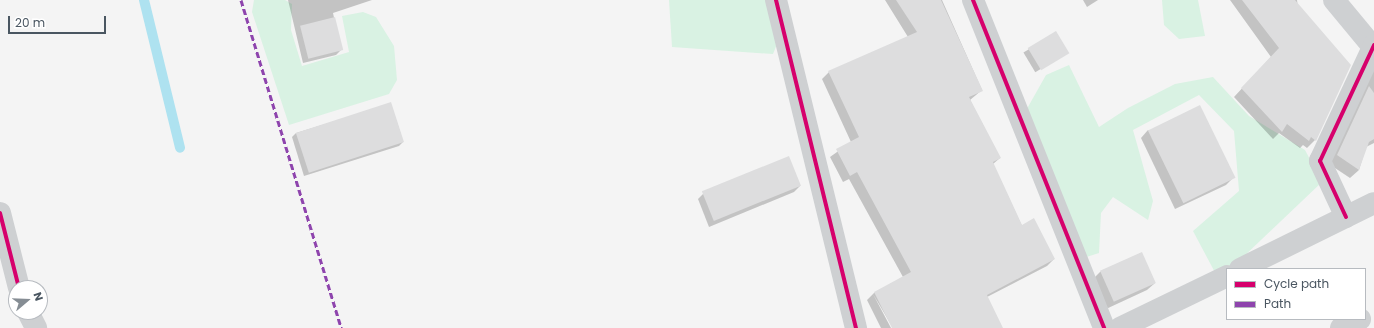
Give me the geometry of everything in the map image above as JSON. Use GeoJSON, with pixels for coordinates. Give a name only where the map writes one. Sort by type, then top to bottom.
{"type":"FeatureCollection","features":[{"type":"Feature","properties":{"kind":"street"},"geometry":{"type":"LineString","coordinates":[[776,0],[856,328]]}},
{"type":"Feature","properties":{"kind":"street"},"geometry":{"type":"LineString","coordinates":[[973,0],[1104,328]]}},
{"type":"Feature","properties":{"kind":"street"},"geometry":{"type":"LineString","coordinates":[[1334,0],[1373,46],[1320,161],[1346,217]]}},
{"type":"Feature","properties":{"kind":"street"},"geometry":{"type":"LineString","coordinates":[[1242,268],[1374,203]]}},
{"type":"Feature","properties":{"kind":"street"},"geometry":{"type":"LineString","coordinates":[[0,213],[17,280]]}},
{"type":"Feature","properties":{"kind":"street"},"geometry":{"type":"LineString","coordinates":[[1120,328],[1226,276]]}},
{"type":"Feature","properties":{"kind":"street"},"geometry":{"type":"LineString","coordinates":[[1341,328],[1358,320]]}},
{"type":"Feature","properties":{"kind":"green space"},"geometry":{"type":"Polygon","coordinates":[[[254,0],[285,0],[292,4],[291,30],[302,66],[349,52],[342,16],[363,12],[376,17],[394,46],[397,80],[389,94],[289,125],[252,12],[254,0]]]}},
{"type":"Feature","properties":{"kind":"green space"},"geometry":{"type":"Polygon","coordinates":[[[669,0],[776,0],[783,29],[773,54],[672,47],[669,0]]]}},
{"type":"Feature","properties":{"kind":"green space"},"geometry":{"type":"Polygon","coordinates":[[[1162,0],[1198,0],[1205,36],[1179,39],[1164,25],[1162,0]]]}},
{"type":"Feature","properties":{"kind":"green space"},"geometry":{"type":"Polygon","coordinates":[[[1069,65],[1099,127],[1128,108],[1175,84],[1213,77],[1249,116],[1305,150],[1322,182],[1232,268],[1226,268],[1226,273],[1219,280],[1193,231],[1239,191],[1234,131],[1199,95],[1133,130],[1153,201],[1148,220],[1113,197],[1101,213],[1099,253],[1077,260],[1024,114],[1046,75],[1069,65]]]}},
{"type":"Feature","properties":{"kind":"building"},"geometry":{"type":"Polygon","coordinates":[[[896,0],[941,0],[983,91],[969,97],[1001,158],[993,162],[1022,225],[1034,218],[1055,259],[987,295],[1003,328],[892,328],[874,292],[911,272],[857,172],[850,176],[836,149],[859,137],[828,71],[917,32],[896,0]]]}},
{"type":"Feature","properties":{"kind":"building"},"geometry":{"type":"Polygon","coordinates":[[[1242,0],[1295,0],[1351,65],[1316,141],[1311,137],[1309,141],[1287,124],[1282,132],[1241,88],[1279,48],[1242,0]]]}},
{"type":"Feature","properties":{"kind":"building"},"geometry":{"type":"Polygon","coordinates":[[[335,17],[343,50],[308,59],[300,26],[335,17]]]}},
{"type":"Feature","properties":{"kind":"building"},"geometry":{"type":"Polygon","coordinates":[[[1056,31],[1069,53],[1041,70],[1028,48],[1056,31]]]}},
{"type":"Feature","properties":{"kind":"building"},"geometry":{"type":"Polygon","coordinates":[[[1369,86],[1374,93],[1374,139],[1369,142],[1359,170],[1337,155],[1369,86]]]}},
{"type":"Feature","properties":{"kind":"building"},"geometry":{"type":"Polygon","coordinates":[[[391,102],[404,142],[309,173],[296,133],[391,102]]]}},
{"type":"Feature","properties":{"kind":"building"},"geometry":{"type":"Polygon","coordinates":[[[1200,105],[1236,178],[1183,203],[1148,130],[1200,105]]]}},
{"type":"Feature","properties":{"kind":"building"},"geometry":{"type":"Polygon","coordinates":[[[789,156],[801,186],[714,221],[702,191],[789,156]]]}},
{"type":"Feature","properties":{"kind":"building"},"geometry":{"type":"Polygon","coordinates":[[[1142,252],[1156,283],[1114,302],[1100,271],[1142,252]]]}},
{"type":"Feature","properties":{"kind":"waterway"},"geometry":{"type":"LineString","coordinates":[[144,0],[180,148]]}},
{"type":"Feature","properties":{"kind":"marked path"},"geometry":{"type":"LineString","coordinates":[[241,0],[341,328]]}},
{"type":"Feature","properties":{"kind":"cycle path"},"geometry":{"type":"LineString","coordinates":[[776,0],[856,328]]}},
{"type":"Feature","properties":{"kind":"cycle path"},"geometry":{"type":"LineString","coordinates":[[973,0],[1104,328]]}},
{"type":"Feature","properties":{"kind":"cycle path"},"geometry":{"type":"LineString","coordinates":[[1346,217],[1320,161],[1374,45]]}},
{"type":"Feature","properties":{"kind":"cycle path"},"geometry":{"type":"LineString","coordinates":[[0,213],[17,280]]}}]}
